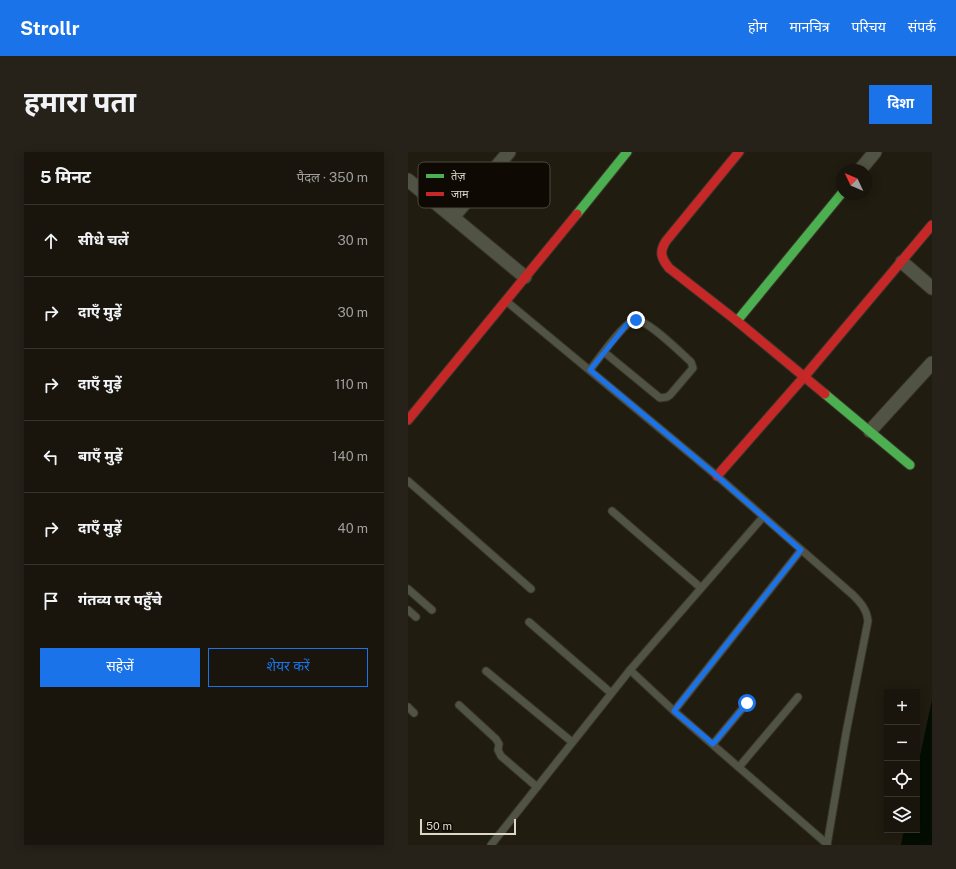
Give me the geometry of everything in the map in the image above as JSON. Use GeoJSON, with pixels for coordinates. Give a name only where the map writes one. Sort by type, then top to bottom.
{"type":"FeatureCollection","features":[{"type":"Feature","properties":{"kind":"street"},"geometry":{"type":"LineString","coordinates":[[500,162],[509,152]]}},
{"type":"Feature","properties":{"kind":"street"},"geometry":{"type":"LineString","coordinates":[[408,420],[627,152]]}},
{"type":"Feature","properties":{"kind":"street"},"geometry":{"type":"LineString","coordinates":[[739,152],[666,241],[661,249],[660,255],[669,268],[737,322],[910,465]]}},
{"type":"Feature","properties":{"kind":"street"},"geometry":{"type":"LineString","coordinates":[[865,164],[875,152]]}},
{"type":"Feature","properties":{"kind":"street"},"geometry":{"type":"LineString","coordinates":[[408,180],[418,188]]}},
{"type":"Feature","properties":{"kind":"street"},"geometry":{"type":"LineString","coordinates":[[737,322],[836,200]]}},
{"type":"Feature","properties":{"kind":"street"},"geometry":{"type":"LineString","coordinates":[[441,208],[525,276]]}},
{"type":"Feature","properties":{"kind":"street"},"geometry":{"type":"LineString","coordinates":[[452,217],[460,208]]}},
{"type":"Feature","properties":{"kind":"street"},"geometry":{"type":"LineString","coordinates":[[717,476],[804,377],[932,225]]}},
{"type":"Feature","properties":{"kind":"street"},"geometry":{"type":"LineString","coordinates":[[902,262],[932,288]]}},
{"type":"Feature","properties":{"kind":"street"},"geometry":{"type":"LineString","coordinates":[[870,431],[932,363]]}},
{"type":"Feature","properties":{"kind":"lane"},"geometry":{"type":"LineString","coordinates":[[506,300],[717,476],[860,602],[867,614],[868,621],[846,733],[827,845]]}},
{"type":"Feature","properties":{"kind":"lane"},"geometry":{"type":"LineString","coordinates":[[590,370],[604,352],[628,323],[636,320],[647,324],[691,362],[693,368],[670,395],[660,398],[604,352]]}},
{"type":"Feature","properties":{"kind":"lane"},"geometry":{"type":"LineString","coordinates":[[409,483],[531,589]]}},
{"type":"Feature","properties":{"kind":"lane"},"geometry":{"type":"LineString","coordinates":[[612,511],[701,588]]}},
{"type":"Feature","properties":{"kind":"lane"},"geometry":{"type":"LineString","coordinates":[[491,845],[610,693],[763,516]]}},
{"type":"Feature","properties":{"kind":"lane"},"geometry":{"type":"LineString","coordinates":[[674,711],[801,550]]}},
{"type":"Feature","properties":{"kind":"lane"},"geometry":{"type":"LineString","coordinates":[[408,589],[432,610]]}},
{"type":"Feature","properties":{"kind":"lane"},"geometry":{"type":"LineString","coordinates":[[408,610],[416,617]]}},
{"type":"Feature","properties":{"kind":"lane"},"geometry":{"type":"LineString","coordinates":[[530,622],[610,693]]}},
{"type":"Feature","properties":{"kind":"lane"},"geometry":{"type":"LineString","coordinates":[[630,670],[674,711],[827,845]]}},
{"type":"Feature","properties":{"kind":"lane"},"geometry":{"type":"LineString","coordinates":[[486,671],[572,742]]}},
{"type":"Feature","properties":{"kind":"lane"},"geometry":{"type":"LineString","coordinates":[[739,767],[798,698]]}},
{"type":"Feature","properties":{"kind":"lane"},"geometry":{"type":"LineString","coordinates":[[713,744],[747,703]]}},
{"type":"Feature","properties":{"kind":"lane"},"geometry":{"type":"LineString","coordinates":[[459,705],[496,739],[499,744],[498,750],[501,756],[537,786]]}},
{"type":"Feature","properties":{"kind":"lane"},"geometry":{"type":"LineString","coordinates":[[408,707],[414,713]]}},
{"type":"Feature","properties":{"kind":"shaded area"},"geometry":{"type":"Polygon","coordinates":[[[932,700],[932,845],[901,845],[903,833],[920,833],[920,756],[932,700]]]}},
{"type":"Feature","properties":{"kind":"traffic: fast"},"geometry":{"type":"LineString","coordinates":[[577,214],[627,152]]}},
{"type":"Feature","properties":{"kind":"traffic: fast"},"geometry":{"type":"LineString","coordinates":[[737,321],[836,200]]}},
{"type":"Feature","properties":{"kind":"traffic: fast"},"geometry":{"type":"LineString","coordinates":[[825,394],[910,465]]}},
{"type":"Feature","properties":{"kind":"traffic: jam"},"geometry":{"type":"LineString","coordinates":[[739,152],[666,241],[662,248],[664,261],[669,268],[737,321],[825,394]]}},
{"type":"Feature","properties":{"kind":"traffic: jam"},"geometry":{"type":"LineString","coordinates":[[408,420],[577,214]]}},
{"type":"Feature","properties":{"kind":"traffic: jam"},"geometry":{"type":"LineString","coordinates":[[717,476],[804,377],[932,225]]}},
{"type":"Feature","properties":{"kind":"route"},"geometry":{"type":"LineString","coordinates":[[636,320],[628,323],[590,370],[717,476],[801,550],[674,711],[713,744],[747,703]]}}]}
